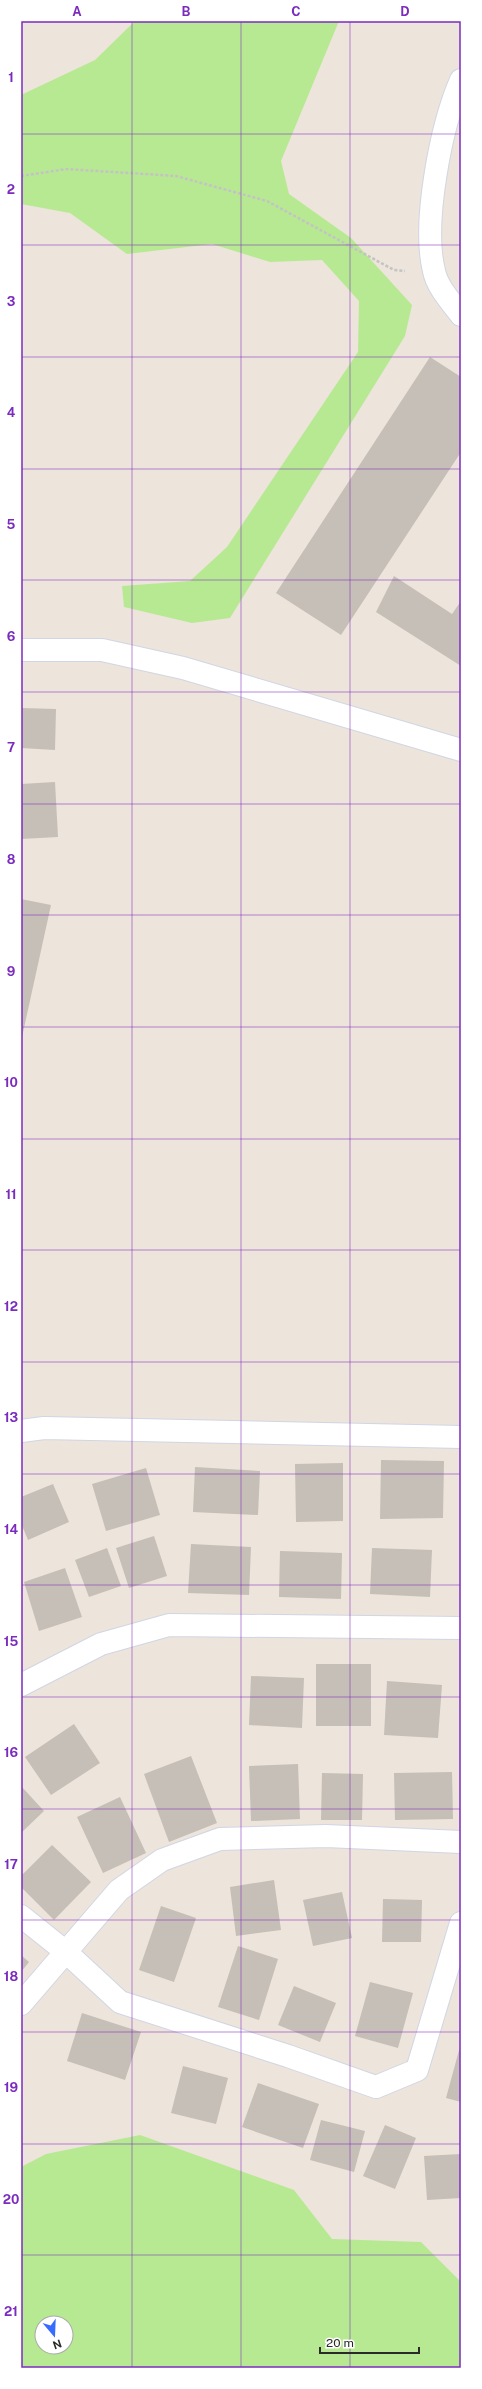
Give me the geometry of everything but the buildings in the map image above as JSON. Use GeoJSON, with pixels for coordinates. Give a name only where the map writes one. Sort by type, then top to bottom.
{"type":"FeatureCollection","features":[{"type":"Feature","properties":{"kind":"street"},"geometry":{"type":"LineString","coordinates":[[461,80],[443,140],[429,221],[434,272],[461,315]]}},
{"type":"Feature","properties":{"kind":"street"},"geometry":{"type":"LineString","coordinates":[[21,650],[102,650],[183,668],[461,750]]}},
{"type":"Feature","properties":{"kind":"street"},"geometry":{"type":"LineString","coordinates":[[21,1431],[44,1428],[461,1437]]}},
{"type":"Feature","properties":{"kind":"street"},"geometry":{"type":"LineString","coordinates":[[21,1685],[101,1644],[169,1625],[461,1628]]}},
{"type":"Feature","properties":{"kind":"street"},"geometry":{"type":"LineString","coordinates":[[21,2004],[119,1890],[162,1860],[220,1839],[326,1836],[461,1842]]}},
{"type":"Feature","properties":{"kind":"street"},"geometry":{"type":"LineString","coordinates":[[21,1916],[66,1952],[120,2002],[288,2056],[376,2087],[417,2070],[461,1923]]}},
{"type":"Feature","properties":{"kind":"path"},"geometry":{"type":"LineString","coordinates":[[21,176],[66,169],[176,176],[267,201],[394,270],[434,272]]}},
{"type":"Feature","properties":{"kind":"green space"},"geometry":{"type":"Polygon","coordinates":[[[135,21],[339,21],[281,161],[289,194],[351,238],[412,305],[405,336],[230,618],[192,623],[124,607],[122,586],[190,581],[227,547],[358,352],[359,301],[322,260],[270,262],[212,244],[127,254],[70,213],[21,204],[21,95],[95,60],[135,21]]]}},
{"type":"Feature","properties":{"kind":"green space"},"geometry":{"type":"Polygon","coordinates":[[[140,2135],[294,2190],[332,2239],[421,2242],[461,2282],[461,2368],[21,2368],[21,2167],[46,2154],[140,2135]]]}}]}
